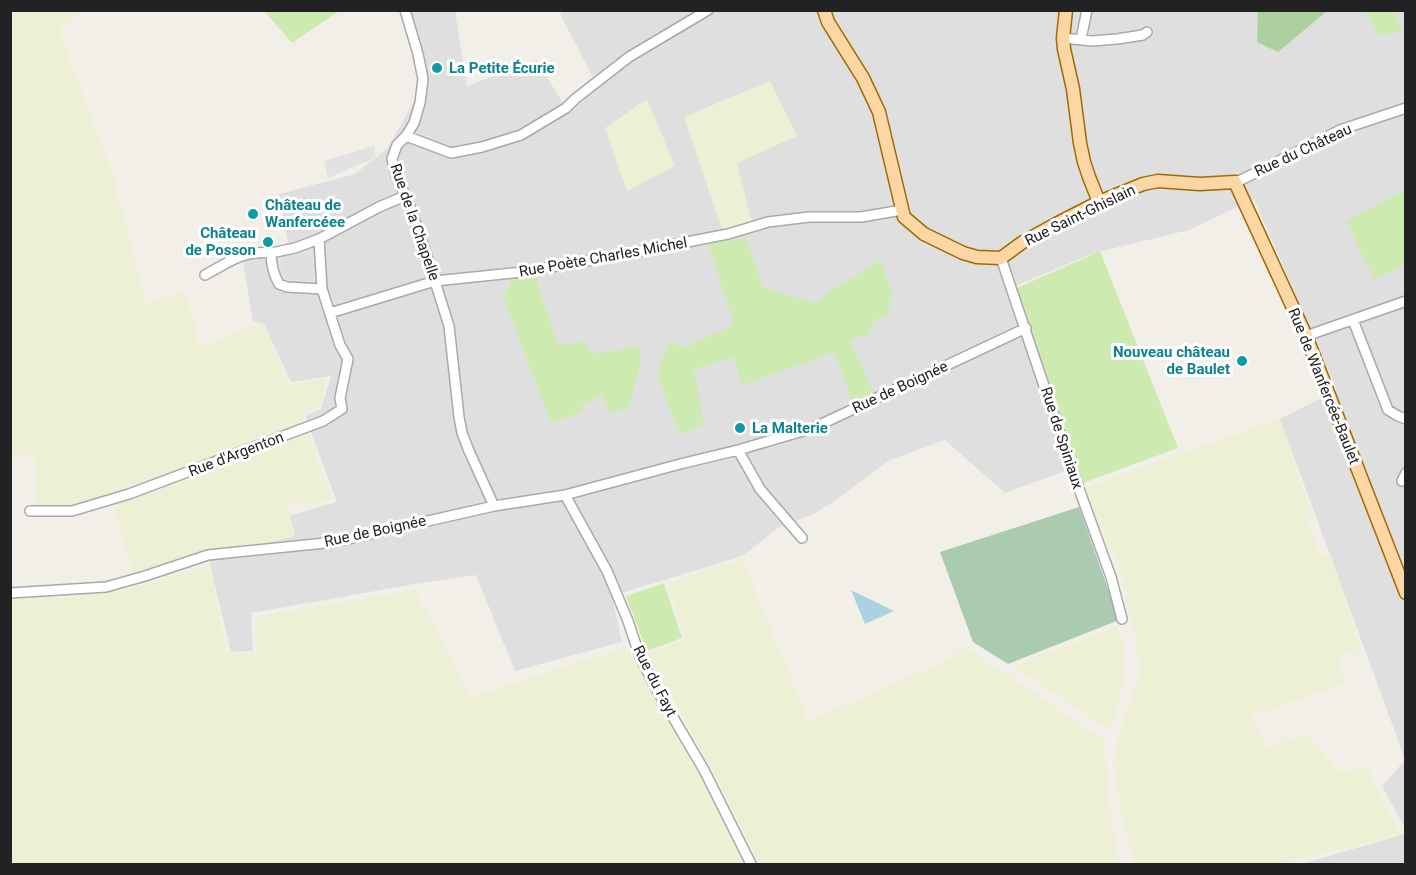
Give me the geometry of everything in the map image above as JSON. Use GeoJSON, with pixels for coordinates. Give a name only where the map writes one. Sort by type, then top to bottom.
{"type":"FeatureCollection","features":[{"type":"Feature","properties":{"kind":"main road"},"geometry":{"type":"LineString","coordinates":[[824,10],[828,22],[863,78],[879,112],[904,217],[924,234],[948,246],[977,257],[1001,258]]}},
{"type":"Feature","properties":{"kind":"main road"},"geometry":{"type":"LineString","coordinates":[[1066,10],[1064,49],[1076,107],[1080,143],[1089,177],[1099,202]]}},
{"type":"Feature","properties":{"kind":"main road","name":"Rue Saint-Ghislain"},"geometry":{"type":"LineString","coordinates":[[1001,258],[1023,242],[1099,202],[1151,182],[1200,184],[1234,182]]}},
{"type":"Feature","properties":{"kind":"main road","name":"Rue de Wanfercée-Baulet"},"geometry":{"type":"LineString","coordinates":[[1234,182],[1306,336],[1406,593]]}},
{"type":"Feature","properties":{"kind":"street"},"geometry":{"type":"LineString","coordinates":[[405,10],[423,79],[420,103],[414,123],[406,136],[451,153],[482,147],[521,135],[566,108],[629,57],[708,10]]}},
{"type":"Feature","properties":{"kind":"street"},"geometry":{"type":"LineString","coordinates":[[1081,39],[1087,10]]}},
{"type":"Feature","properties":{"kind":"street"},"geometry":{"type":"LineString","coordinates":[[1063,38],[1117,39],[1143,35],[1147,32]]}},
{"type":"Feature","properties":{"kind":"street","name":"Rue du Château"},"geometry":{"type":"LineString","coordinates":[[1234,182],[1340,130],[1406,108]]}},
{"type":"Feature","properties":{"kind":"street","name":"Rue de la Chapelle"},"geometry":{"type":"LineString","coordinates":[[406,136],[398,145],[392,159],[435,281],[448,326],[462,433],[494,506]]}},
{"type":"Feature","properties":{"kind":"street"},"geometry":{"type":"LineString","coordinates":[[205,275],[240,256],[295,248],[405,196]]}},
{"type":"Feature","properties":{"kind":"street","name":"Rue Poète Charles Michel"},"geometry":{"type":"LineString","coordinates":[[330,313],[435,281],[522,272],[621,255],[728,234],[768,222],[809,217],[861,217],[902,210]]}},
{"type":"Feature","properties":{"kind":"street"},"geometry":{"type":"LineString","coordinates":[[319,238],[322,289],[330,313]]}},
{"type":"Feature","properties":{"kind":"street"},"geometry":{"type":"LineString","coordinates":[[271,253],[279,284],[287,287],[322,289]]}},
{"type":"Feature","properties":{"kind":"street","name":"Rue de Spiniaux"},"geometry":{"type":"LineString","coordinates":[[1001,258],[1111,577],[1122,619]]}},
{"type":"Feature","properties":{"kind":"street"},"geometry":{"type":"LineString","coordinates":[[1306,336],[1406,301]]}},
{"type":"Feature","properties":{"kind":"street","name":"Rue d'Argenton"},"geometry":{"type":"LineString","coordinates":[[30,511],[72,512],[129,494],[323,420],[342,409],[340,398],[348,359],[340,345],[330,313]]}},
{"type":"Feature","properties":{"kind":"street"},"geometry":{"type":"LineString","coordinates":[[1353,320],[1388,410],[1406,419]]}},
{"type":"Feature","properties":{"kind":"street","name":"Rue de Boignée"},"geometry":{"type":"LineString","coordinates":[[10,593],[106,587],[208,555],[335,542],[494,506],[565,495],[738,450],[813,428],[1026,328]]}},
{"type":"Feature","properties":{"kind":"street"},"geometry":{"type":"LineString","coordinates":[[738,450],[760,489],[802,538]]}},
{"type":"Feature","properties":{"kind":"street","name":"Rue du Fayt"},"geometry":{"type":"LineString","coordinates":[[565,495],[607,572],[628,621],[640,657],[704,770],[751,864]]}},
{"type":"Feature","properties":{"kind":"shaded area"},"geometry":{"type":"Polygon","coordinates":[[[403,11],[455,11],[467,86],[537,60],[562,102],[593,77],[560,14],[565,11],[1405,11],[1405,759],[1280,419],[1337,390],[1254,199],[1189,230],[1094,253],[1006,290],[1025,340],[1065,471],[1005,493],[945,440],[890,460],[833,502],[814,514],[778,528],[742,556],[612,596],[622,642],[515,671],[476,575],[251,613],[253,651],[231,652],[206,539],[337,502],[305,416],[321,409],[331,376],[291,382],[264,324],[253,321],[242,256],[289,248],[279,194],[355,174],[387,149],[421,89],[403,11]]]}},
{"type":"Feature","properties":{"kind":"shaded area"},"geometry":{"type":"Polygon","coordinates":[[[374,146],[376,157],[328,178],[324,161],[374,146]]]}},
{"type":"Feature","properties":{"kind":"shaded area"},"geometry":{"type":"Polygon","coordinates":[[[310,245],[315,248],[319,281],[317,285],[281,282],[276,261],[278,256],[310,245]],[[307,254],[284,259],[282,262],[284,275],[287,278],[310,279],[314,275],[311,256],[307,254]]]}},
{"type":"Feature","properties":{"kind":"shaded area"},"geometry":{"type":"Polygon","coordinates":[[[1405,760],[1405,828],[1382,786],[1405,760]]]}},
{"type":"Feature","properties":{"kind":"shaded area"},"geometry":{"type":"Polygon","coordinates":[[[1405,833],[1405,864],[1302,864],[1401,835],[1405,833]]]}},
{"type":"Feature","properties":{"kind":"green space"},"geometry":{"type":"Polygon","coordinates":[[[1258,10],[1327,11],[1278,52],[1257,42],[1258,10]]]}},
{"type":"Feature","properties":{"kind":"green space"},"geometry":{"type":"Polygon","coordinates":[[[10,11],[82,11],[59,30],[113,175],[146,304],[183,290],[200,347],[262,322],[289,384],[328,378],[319,408],[302,412],[304,423],[76,506],[36,507],[37,459],[11,454],[10,11]]]}},
{"type":"Feature","properties":{"kind":"green space"},"geometry":{"type":"Polygon","coordinates":[[[264,11],[339,11],[292,43],[264,11]]]}},
{"type":"Feature","properties":{"kind":"green space"},"geometry":{"type":"Polygon","coordinates":[[[1364,11],[1395,11],[1403,30],[1379,36],[1364,11]]]}},
{"type":"Feature","properties":{"kind":"green space"},"geometry":{"type":"Polygon","coordinates":[[[770,81],[797,136],[737,163],[752,223],[723,232],[684,117],[770,81]]]}},
{"type":"Feature","properties":{"kind":"green space"},"geometry":{"type":"Polygon","coordinates":[[[647,99],[675,166],[627,191],[605,128],[647,99]]]}},
{"type":"Feature","properties":{"kind":"green space"},"geometry":{"type":"Polygon","coordinates":[[[1405,190],[1405,265],[1374,279],[1346,221],[1405,190]]]}},
{"type":"Feature","properties":{"kind":"green space"},"geometry":{"type":"Polygon","coordinates":[[[746,238],[763,288],[816,303],[830,291],[880,260],[892,292],[888,316],[874,320],[868,335],[850,340],[873,392],[852,402],[834,351],[742,385],[733,357],[694,369],[704,424],[680,435],[657,375],[669,341],[684,348],[733,325],[708,244],[746,238]]]}},
{"type":"Feature","properties":{"kind":"green space"},"geometry":{"type":"Polygon","coordinates":[[[1100,251],[1178,448],[1083,483],[1017,288],[1100,251]]]}},
{"type":"Feature","properties":{"kind":"green space"},"geometry":{"type":"Polygon","coordinates":[[[534,270],[558,344],[585,342],[592,354],[642,346],[639,370],[629,407],[610,413],[602,395],[581,406],[581,412],[551,423],[503,296],[511,285],[509,278],[534,270]]]}},
{"type":"Feature","properties":{"kind":"green space"},"geometry":{"type":"Polygon","coordinates":[[[1280,419],[1313,518],[1306,520],[1321,555],[1330,553],[1361,648],[1338,658],[1345,683],[1251,716],[1268,749],[1304,733],[1341,773],[1367,766],[1401,835],[1278,864],[1135,864],[1123,821],[1113,765],[1120,730],[1140,675],[1134,631],[1119,567],[1083,488],[1280,419]]]}},
{"type":"Feature","properties":{"kind":"green space"},"geometry":{"type":"Polygon","coordinates":[[[308,432],[332,500],[288,506],[295,536],[133,576],[113,501],[308,432]]]}},
{"type":"Feature","properties":{"kind":"green space"},"geometry":{"type":"Polygon","coordinates":[[[1079,507],[1119,620],[1008,664],[973,642],[940,552],[1079,507]]]}},
{"type":"Feature","properties":{"kind":"green space"},"geometry":{"type":"Polygon","coordinates":[[[742,559],[808,721],[939,664],[965,648],[1033,691],[1104,741],[1109,802],[1119,864],[759,864],[719,783],[648,654],[685,639],[667,583],[742,559]]]}},
{"type":"Feature","properties":{"kind":"green space"},"geometry":{"type":"Polygon","coordinates":[[[210,565],[227,654],[257,652],[255,617],[415,590],[470,697],[626,647],[698,773],[745,864],[11,864],[11,598],[69,597],[125,590],[210,565]]]}},
{"type":"Feature","properties":{"kind":"green space"},"geometry":{"type":"Polygon","coordinates":[[[664,583],[682,638],[647,651],[626,596],[664,583]]]}},
{"type":"Feature","properties":{"kind":"green space"},"geometry":{"type":"Polygon","coordinates":[[[1117,626],[1123,640],[1125,673],[1111,730],[1013,667],[1117,626]]]}},
{"type":"Feature","properties":{"kind":"water"},"geometry":{"type":"Polygon","coordinates":[[[851,590],[894,611],[865,624],[851,590]]]}},
{"type":"Feature","properties":{"kind":"place","name":"La Petite Écurie"},"geometry":{"type":"Point","coordinates":[437,68]}},
{"type":"Feature","properties":{"kind":"place","name":"Château de Wanfercéee"},"geometry":{"type":"Point","coordinates":[253,214]}},
{"type":"Feature","properties":{"kind":"place","name":"Château de Posson"},"geometry":{"type":"Point","coordinates":[268,242]}},
{"type":"Feature","properties":{"kind":"place","name":"Nouveau château de Baulet"},"geometry":{"type":"Point","coordinates":[1242,361]}},
{"type":"Feature","properties":{"kind":"place","name":"La Malterie"},"geometry":{"type":"Point","coordinates":[740,428]}}]}
